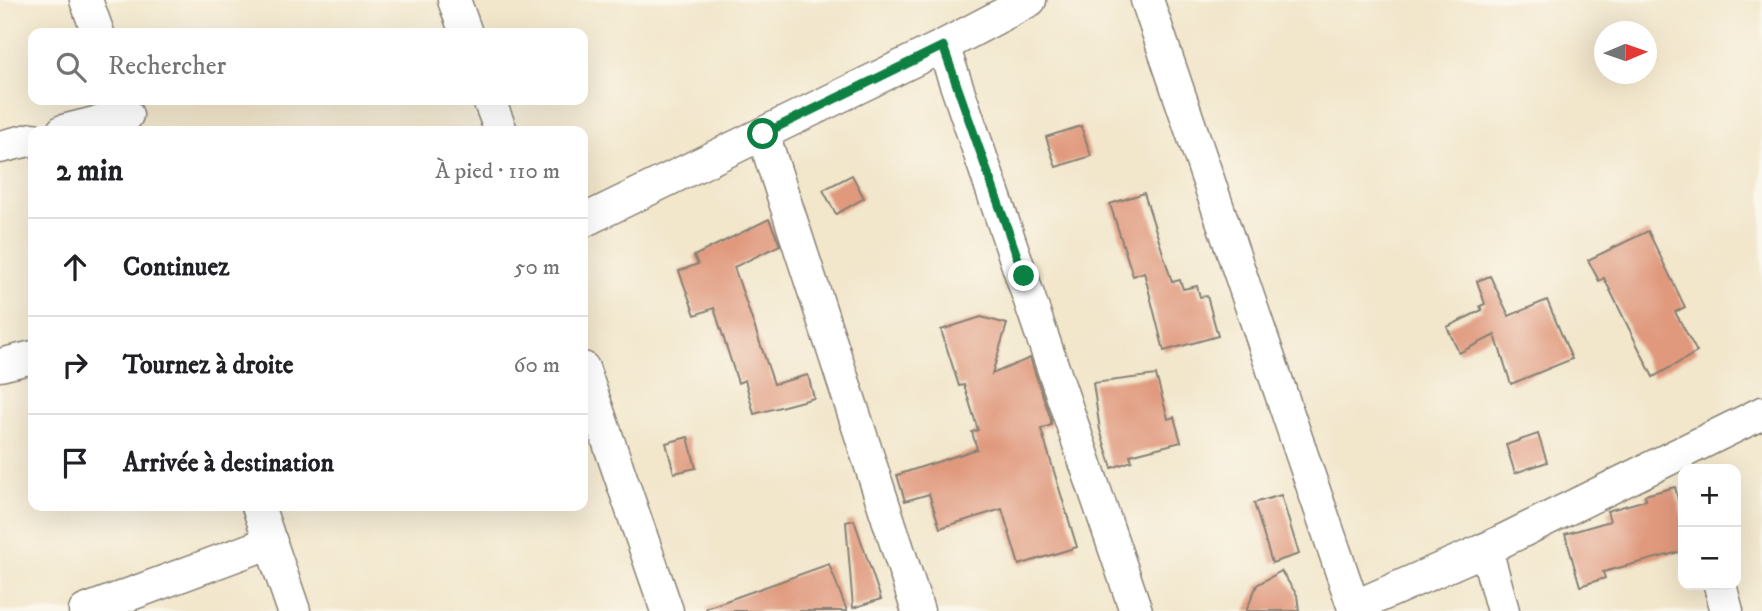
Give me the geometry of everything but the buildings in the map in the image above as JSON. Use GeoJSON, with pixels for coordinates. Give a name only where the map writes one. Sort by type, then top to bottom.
{"type":"FeatureCollection","features":[{"type":"Feature","properties":{"kind":"street"},"geometry":{"type":"LineString","coordinates":[[86,0],[96,28]]}},
{"type":"Feature","properties":{"kind":"street"},"geometry":{"type":"LineString","coordinates":[[454,0],[464,28]]}},
{"type":"Feature","properties":{"kind":"street"},"geometry":{"type":"LineString","coordinates":[[588,220],[943,46],[1030,0]]}},
{"type":"Feature","properties":{"kind":"street"},"geometry":{"type":"LineString","coordinates":[[1147,0],[1355,609],[1691,459],[1762,413]]}},
{"type":"Feature","properties":{"kind":"street"},"geometry":{"type":"LineString","coordinates":[[943,46],[1136,611]]}},
{"type":"Feature","properties":{"kind":"street"},"geometry":{"type":"LineString","coordinates":[[491,105],[498,126]]}},
{"type":"Feature","properties":{"kind":"street"},"geometry":{"type":"LineString","coordinates":[[83,126],[127,115]]}},
{"type":"Feature","properties":{"kind":"street"},"geometry":{"type":"LineString","coordinates":[[763,134],[918,611]]}},
{"type":"Feature","properties":{"kind":"street"},"geometry":{"type":"LineString","coordinates":[[0,147],[28,140]]}},
{"type":"Feature","properties":{"kind":"street"},"geometry":{"type":"LineString","coordinates":[[0,365],[28,358]]}},
{"type":"Feature","properties":{"kind":"street"},"geometry":{"type":"LineString","coordinates":[[588,382],[667,611]]}},
{"type":"Feature","properties":{"kind":"street"},"geometry":{"type":"LineString","coordinates":[[260,511],[294,611]]}},
{"type":"Feature","properties":{"kind":"street"},"geometry":{"type":"LineString","coordinates":[[85,611],[271,542]]}},
{"type":"Feature","properties":{"kind":"street"},"geometry":{"type":"LineString","coordinates":[[1486,550],[1503,611]]}},
{"type":"Feature","properties":{"kind":"street"},"geometry":{"type":"LineString","coordinates":[[1721,590],[1727,611]]}},
{"type":"Feature","properties":{"kind":"route"},"geometry":{"type":"LineString","coordinates":[[763,134],[943,46],[1024,276]]}}]}
